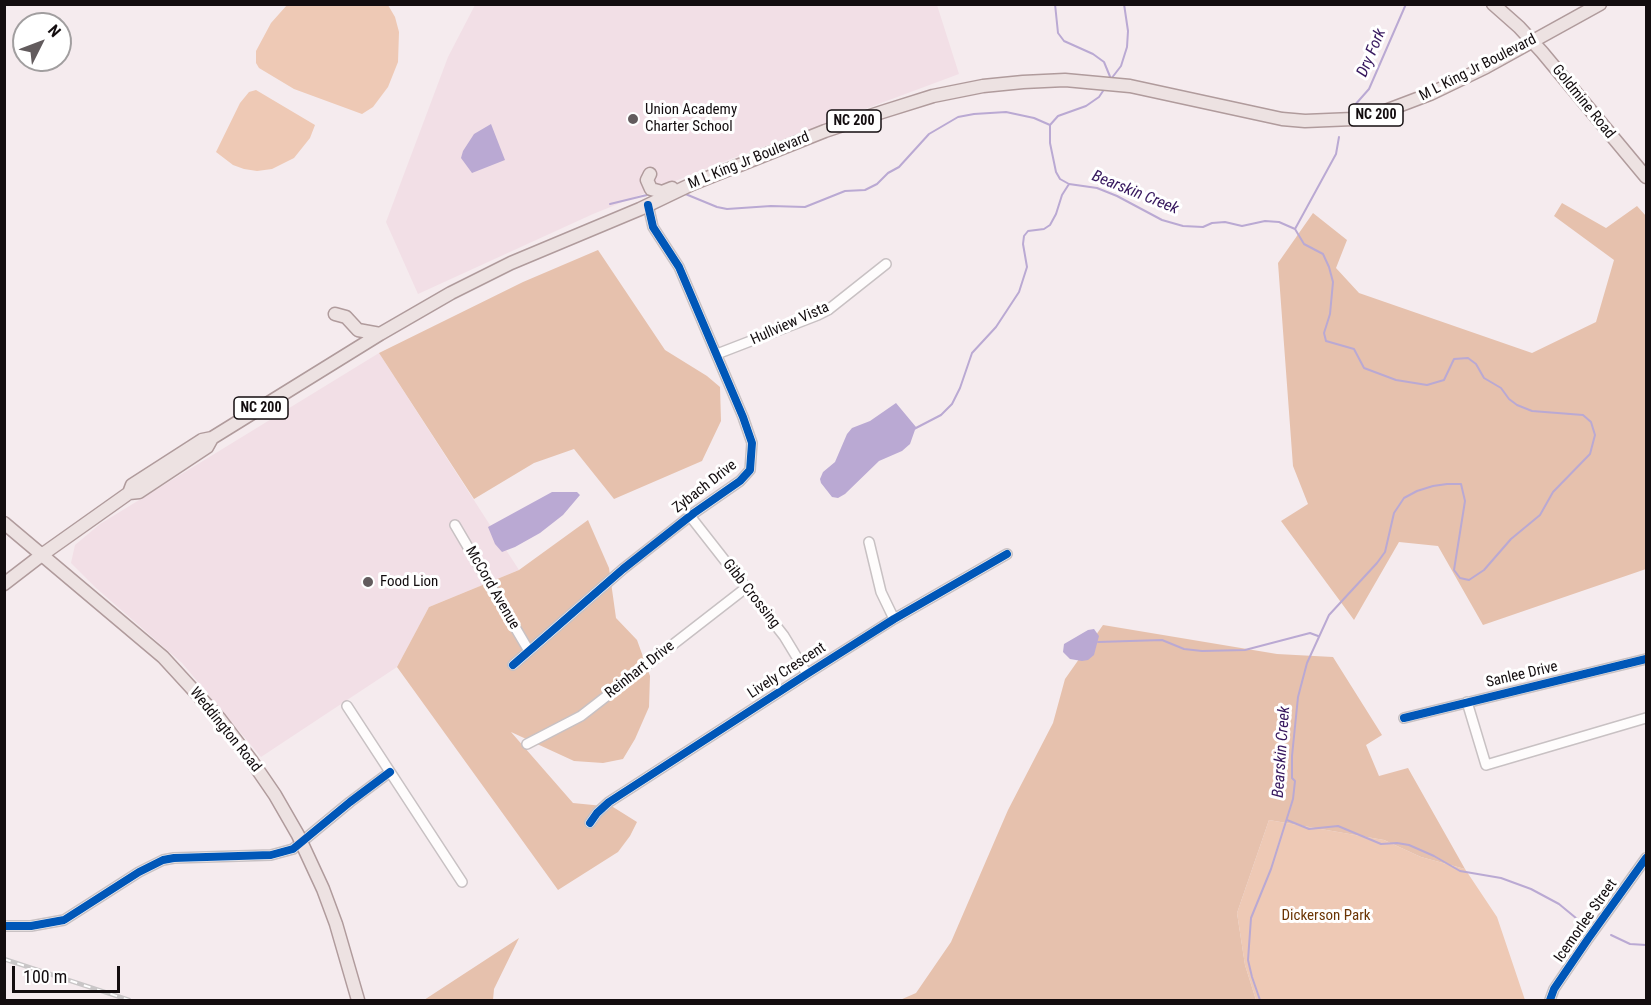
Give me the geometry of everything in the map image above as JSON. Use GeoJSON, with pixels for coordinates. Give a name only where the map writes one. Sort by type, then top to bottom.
{"type":"FeatureCollection","features":[{"type":"Feature","properties":{"kind":"main road","name":"Goldmine Road"},"geometry":{"type":"LineString","coordinates":[[1492,4],[1531,40],[1647,177]]}},
{"type":"Feature","properties":{"kind":"main road","name":"M L King Jr Boulevard"},"geometry":{"type":"LineString","coordinates":[[4,584],[129,493],[132,485],[158,468],[202,440],[212,438],[451,293],[512,263],[692,184],[825,131],[933,96],[1023,81],[1065,80],[1130,86],[1282,119],[1315,121],[1372,116],[1405,105],[1486,67],[1599,4]]}},
{"type":"Feature","properties":{"kind":"main road"},"geometry":{"type":"LineString","coordinates":[[650,174],[647,180],[651,189],[662,192],[796,138],[825,131]]}},
{"type":"Feature","properties":{"kind":"main road"},"geometry":{"type":"LineString","coordinates":[[335,314],[346,317],[358,330],[380,334]]}},
{"type":"Feature","properties":{"kind":"main road","name":"Weddington Road"},"geometry":{"type":"LineString","coordinates":[[4,523],[163,657],[219,718],[251,760],[302,841],[336,924],[357,1000]]}},
{"type":"Feature","properties":{"kind":"street","name":"Zybach Drive"},"geometry":{"type":"LineString","coordinates":[[513,664],[623,569],[690,516],[740,481],[750,470],[752,443],[679,267],[653,227],[648,205]]}},
{"type":"Feature","properties":{"kind":"street","name":"Hullview Vista"},"geometry":{"type":"LineString","coordinates":[[717,354],[828,310],[886,264]]}},
{"type":"Feature","properties":{"kind":"street","name":"Gibb Crossing"},"geometry":{"type":"LineString","coordinates":[[690,516],[784,636],[807,674]]}},
{"type":"Feature","properties":{"kind":"street","name":"McCord Avenue"},"geometry":{"type":"LineString","coordinates":[[456,525],[529,651]]}},
{"type":"Feature","properties":{"kind":"street"},"geometry":{"type":"LineString","coordinates":[[869,542],[881,592],[894,619]]}},
{"type":"Feature","properties":{"kind":"street","name":"Lively Crescent"},"geometry":{"type":"LineString","coordinates":[[590,823],[609,802],[807,674],[894,619],[1007,554]]}},
{"type":"Feature","properties":{"kind":"street","name":"Reinhart Drive"},"geometry":{"type":"LineString","coordinates":[[527,744],[581,716],[747,587]]}},
{"type":"Feature","properties":{"kind":"street","name":"Sanlee Drive"},"geometry":{"type":"LineString","coordinates":[[1404,718],[1647,659]]}},
{"type":"Feature","properties":{"kind":"street"},"geometry":{"type":"LineString","coordinates":[[1467,702],[1486,765],[1647,718]]}},
{"type":"Feature","properties":{"kind":"street"},"geometry":{"type":"LineString","coordinates":[[347,706],[462,882]]}},
{"type":"Feature","properties":{"kind":"street"},"geometry":{"type":"LineString","coordinates":[[6,924],[31,926],[64,920],[139,872],[163,860],[272,855],[293,849],[390,772]]}},
{"type":"Feature","properties":{"kind":"street","name":"Icemorlee Street"},"geometry":{"type":"LineString","coordinates":[[1550,1000],[1554,989],[1588,939],[1647,858]]}},
{"type":"Feature","properties":{"kind":"shaded area","name":"Union Academy Charter School"},"geometry":{"type":"Polygon","coordinates":[[[475,5],[937,5],[959,74],[720,163],[593,214],[418,294],[386,222],[448,57],[475,5]]]}},
{"type":"Feature","properties":{"kind":"shaded area"},"geometry":{"type":"Polygon","coordinates":[[[491,124],[505,160],[472,173],[461,158],[463,151],[474,134],[491,124]]]}},
{"type":"Feature","properties":{"kind":"shaded area"},"geometry":{"type":"Polygon","coordinates":[[[1562,203],[1606,228],[1637,206],[1646,216],[1646,569],[1483,625],[1438,546],[1399,542],[1354,620],[1281,521],[1308,504],[1293,466],[1278,263],[1313,213],[1347,240],[1336,268],[1359,293],[1532,353],[1596,322],[1614,260],[1554,216],[1562,203]]]}},
{"type":"Feature","properties":{"kind":"shaded area"},"geometry":{"type":"Polygon","coordinates":[[[598,250],[665,350],[707,376],[720,387],[721,421],[702,461],[614,499],[574,449],[534,463],[474,499],[379,353],[523,282],[598,250]]]}},
{"type":"Feature","properties":{"kind":"shaded area"},"geometry":{"type":"Polygon","coordinates":[[[379,353],[519,570],[429,607],[397,667],[261,757],[182,663],[96,588],[71,563],[75,545],[100,524],[379,353]]]}},
{"type":"Feature","properties":{"kind":"shaded area"},"geometry":{"type":"Polygon","coordinates":[[[896,403],[916,427],[910,444],[902,451],[879,461],[845,494],[838,498],[832,497],[820,479],[823,472],[835,462],[847,434],[852,428],[870,421],[896,403]]]}},
{"type":"Feature","properties":{"kind":"shaded area"},"geometry":{"type":"Polygon","coordinates":[[[552,492],[577,492],[580,495],[563,515],[540,533],[502,552],[495,544],[488,527],[552,492]]]}},
{"type":"Feature","properties":{"kind":"shaded area"},"geometry":{"type":"Polygon","coordinates":[[[588,520],[609,568],[616,618],[637,640],[650,676],[649,707],[623,759],[603,763],[574,761],[511,732],[573,803],[613,807],[637,822],[618,852],[558,890],[397,667],[429,607],[519,570],[588,520]]]}},
{"type":"Feature","properties":{"kind":"shaded area"},"geometry":{"type":"Polygon","coordinates":[[[1103,625],[1277,654],[1333,657],[1382,735],[1366,745],[1379,776],[1408,768],[1465,869],[1421,857],[1384,840],[1269,820],[1237,913],[1245,965],[1256,1000],[900,1000],[916,993],[951,942],[1008,810],[1053,723],[1065,679],[1103,625]]]}},
{"type":"Feature","properties":{"kind":"shaded area"},"geometry":{"type":"Polygon","coordinates":[[[1094,629],[1099,636],[1094,655],[1088,660],[1070,659],[1063,652],[1064,644],[1094,629]]]}},
{"type":"Feature","properties":{"kind":"shaded area"},"geometry":{"type":"Polygon","coordinates":[[[519,938],[494,989],[493,1000],[424,1000],[519,938]]]}},
{"type":"Feature","properties":{"kind":"green space"},"geometry":{"type":"Polygon","coordinates":[[[287,5],[388,5],[395,17],[399,32],[398,62],[388,87],[373,107],[362,114],[294,89],[259,68],[256,63],[256,51],[271,23],[287,5]]]}},
{"type":"Feature","properties":{"kind":"green space"},"geometry":{"type":"Polygon","coordinates":[[[256,90],[315,125],[310,138],[294,158],[272,169],[257,171],[233,165],[216,152],[240,103],[249,92],[256,90]]]}},
{"type":"Feature","properties":{"kind":"green space","name":"Dickerson Park"},"geometry":{"type":"Polygon","coordinates":[[[1269,820],[1384,840],[1421,857],[1465,869],[1497,917],[1525,1000],[1256,1000],[1245,965],[1237,913],[1269,820]]]}},
{"type":"Feature","properties":{"kind":"waterway","name":"Bearskin Creek"},"geometry":{"type":"LineString","coordinates":[[1055,4],[1058,33],[1064,41],[1093,54],[1104,62],[1111,79]]}},
{"type":"Feature","properties":{"kind":"waterway"},"geometry":{"type":"LineString","coordinates":[[1111,79],[1121,66],[1127,47],[1128,31],[1124,4]]}},
{"type":"Feature","properties":{"kind":"waterway","name":"Dry Fork"},"geometry":{"type":"LineString","coordinates":[[1354,106],[1369,89],[1406,4]]}},
{"type":"Feature","properties":{"kind":"waterway","name":"Bearskin Creek"},"geometry":{"type":"LineString","coordinates":[[1105,88],[1099,97],[1086,106],[1058,116],[1050,125],[1050,143],[1056,172],[1060,179],[1069,184],[1097,188],[1162,220],[1183,226],[1203,227],[1212,223],[1225,222],[1242,226],[1265,221],[1279,222],[1295,229],[1304,244],[1323,254],[1329,267],[1333,282],[1330,314],[1324,333],[1326,341],[1354,349],[1364,368],[1396,380],[1427,385],[1444,380],[1454,359],[1468,358],[1476,364],[1484,378],[1501,388],[1517,405],[1532,411],[1583,415],[1591,422],[1595,435],[1590,454],[1553,492],[1540,515],[1511,539],[1484,570],[1469,580],[1460,578],[1454,570],[1465,501],[1461,484],[1433,486],[1404,498],[1394,513],[1385,552],[1329,615],[1307,663],[1298,697],[1292,756],[1292,778],[1295,781],[1293,799],[1271,869],[1251,918],[1248,960],[1260,1000]]}},
{"type":"Feature","properties":{"kind":"waterway"},"geometry":{"type":"LineString","coordinates":[[683,193],[727,209],[771,206],[805,207],[845,191],[865,190],[877,184],[888,173],[899,167],[929,134],[958,117],[1006,112],[1034,118],[1050,125]]}},
{"type":"Feature","properties":{"kind":"waterway","name":"Dry Fork"},"geometry":{"type":"LineString","coordinates":[[1295,229],[1336,154],[1339,137]]}},
{"type":"Feature","properties":{"kind":"waterway"},"geometry":{"type":"LineString","coordinates":[[914,429],[941,415],[952,404],[972,353],[996,327],[1019,292],[1027,267],[1024,236],[1028,231],[1044,229],[1050,225],[1069,184]]}},
{"type":"Feature","properties":{"kind":"waterway"},"geometry":{"type":"LineString","coordinates":[[610,204],[651,194]]}},
{"type":"Feature","properties":{"kind":"waterway"},"geometry":{"type":"LineString","coordinates":[[1098,642],[1162,640],[1184,649],[1245,650],[1310,633],[1318,636]]}},
{"type":"Feature","properties":{"kind":"waterway"},"geometry":{"type":"LineString","coordinates":[[1287,820],[1309,829],[1338,826],[1381,844],[1409,845],[1460,871],[1501,878],[1531,889],[1559,904],[1582,923]]}},
{"type":"Feature","properties":{"kind":"waterway"},"geometry":{"type":"LineString","coordinates":[[1611,935],[1630,944],[1646,945]]}},
{"type":"Feature","properties":{"kind":"waterway"},"geometry":{"type":"LineString","coordinates":[[1053,1000],[1068,1000]]}},
{"type":"Feature","properties":{"kind":"railway"},"geometry":{"type":"LineString","coordinates":[[4,959],[129,1000]]}},
{"type":"Feature","properties":{"kind":"cycle path"},"geometry":{"type":"LineString","coordinates":[[513,665],[623,569],[694,513],[740,481],[750,470],[752,443],[743,417],[679,267],[653,227],[648,205]]}},
{"type":"Feature","properties":{"kind":"cycle path"},"geometry":{"type":"LineString","coordinates":[[590,823],[609,802],[807,674],[894,619],[1007,554]]}},
{"type":"Feature","properties":{"kind":"cycle path"},"geometry":{"type":"LineString","coordinates":[[1404,718],[1646,659]]}},
{"type":"Feature","properties":{"kind":"cycle path"},"geometry":{"type":"LineString","coordinates":[[4,926],[31,926],[64,920],[139,872],[163,860],[271,855],[293,849],[390,772]]}},
{"type":"Feature","properties":{"kind":"cycle path"},"geometry":{"type":"LineString","coordinates":[[1550,1000],[1554,989],[1646,858]]}},
{"type":"Feature","properties":{"kind":"place","name":"Union Academy Charter School"},"geometry":{"type":"Point","coordinates":[633,119]}},
{"type":"Feature","properties":{"kind":"place","name":"Food Lion"},"geometry":{"type":"Point","coordinates":[368,582]}}]}
